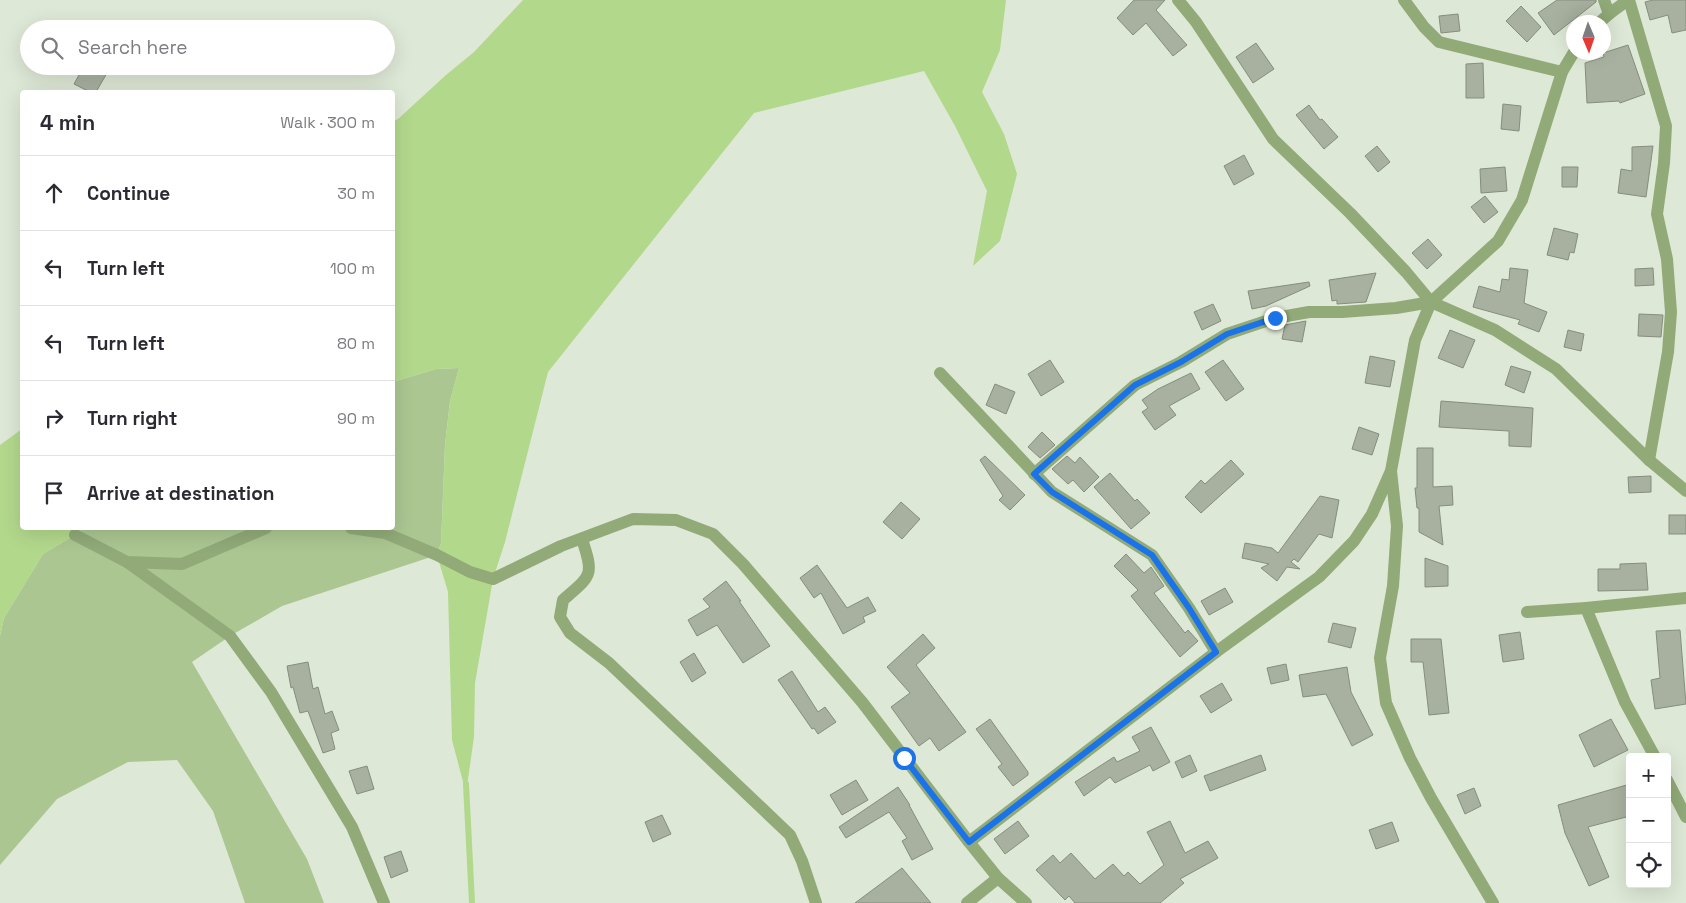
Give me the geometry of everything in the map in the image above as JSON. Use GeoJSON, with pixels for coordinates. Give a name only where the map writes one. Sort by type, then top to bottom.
{"type":"FeatureCollection","features":[{"type":"Feature","properties":{"kind":"street"},"geometry":{"type":"LineString","coordinates":[[1178,0],[1196,22],[1273,139],[1350,213],[1406,272],[1431,302],[1495,330],[1556,370],[1649,460],[1686,491]]}},
{"type":"Feature","properties":{"kind":"street"},"geometry":{"type":"LineString","coordinates":[[1404,0],[1424,27],[1439,42],[1562,72]]}},
{"type":"Feature","properties":{"kind":"street"},"geometry":{"type":"LineString","coordinates":[[1604,0],[1605,15]]}},
{"type":"Feature","properties":{"kind":"street"},"geometry":{"type":"LineString","coordinates":[[1609,15],[1628,0],[1666,126],[1664,163],[1657,214],[1667,259],[1671,312],[1668,352],[1649,460]]}},
{"type":"Feature","properties":{"kind":"street"},"geometry":{"type":"LineString","coordinates":[[969,842],[1216,652],[1319,577],[1354,540],[1372,514],[1391,471],[1415,340],[1431,302],[1498,241],[1522,200],[1562,72],[1569,60]]}},
{"type":"Feature","properties":{"kind":"street"},"geometry":{"type":"LineString","coordinates":[[1034,474],[1135,385],[1181,362],[1227,334],[1275,318],[1309,312],[1342,312],[1396,308],[1431,302]]}},
{"type":"Feature","properties":{"kind":"street"},"geometry":{"type":"LineString","coordinates":[[940,373],[1052,492],[1152,555],[1189,608],[1216,652]]}},
{"type":"Feature","properties":{"kind":"street"},"geometry":{"type":"LineString","coordinates":[[1391,471],[1397,526],[1393,586],[1380,658],[1386,703],[1410,758],[1431,798],[1493,903]]}},
{"type":"Feature","properties":{"kind":"street"},"geometry":{"type":"LineString","coordinates":[[365,530],[385,533],[437,554],[470,572],[493,579],[561,546],[633,519],[676,520],[713,534],[749,571],[862,702],[998,878],[1026,903]]}},
{"type":"Feature","properties":{"kind":"street"},"geometry":{"type":"LineString","coordinates":[[127,562],[182,564],[261,530]]}},
{"type":"Feature","properties":{"kind":"street"},"geometry":{"type":"LineString","coordinates":[[75,535],[127,562],[230,636],[272,692],[352,828],[384,903]]}},
{"type":"Feature","properties":{"kind":"street"},"geometry":{"type":"LineString","coordinates":[[582,539],[591,565],[585,581],[563,600],[560,617],[570,633],[609,663],[790,835],[802,861],[816,903]]}},
{"type":"Feature","properties":{"kind":"street"},"geometry":{"type":"LineString","coordinates":[[1527,612],[1686,598]]}},
{"type":"Feature","properties":{"kind":"street"},"geometry":{"type":"LineString","coordinates":[[1586,608],[1625,702],[1653,753]]}},
{"type":"Feature","properties":{"kind":"street"},"geometry":{"type":"LineString","coordinates":[[1671,788],[1686,817]]}},
{"type":"Feature","properties":{"kind":"street"},"geometry":{"type":"LineString","coordinates":[[967,903],[998,878]]}},
{"type":"Feature","properties":{"kind":"shaded area"},"geometry":{"type":"Polygon","coordinates":[[[523,0],[1006,0],[1000,50],[982,92],[1004,134],[1017,174],[1000,241],[973,266],[987,191],[955,126],[924,71],[754,113],[548,372],[505,542],[493,579],[475,683],[474,737],[466,793],[452,740],[448,592],[437,555],[441,543],[445,445],[450,401],[459,368],[436,369],[395,381],[395,120],[474,52],[523,0]]]}},
{"type":"Feature","properties":{"kind":"shaded area"},"geometry":{"type":"Polygon","coordinates":[[[459,368],[450,401],[445,445],[441,543],[437,555],[282,606],[230,636],[192,662],[307,859],[324,903],[245,903],[213,811],[177,760],[128,762],[57,799],[0,865],[0,636],[4,618],[43,554],[81,530],[395,530],[395,381],[436,369],[459,368]]]}},
{"type":"Feature","properties":{"kind":"shaded area"},"geometry":{"type":"Polygon","coordinates":[[[20,430],[20,530],[81,530],[43,554],[4,618],[0,636],[0,445],[20,430]]]}},
{"type":"Feature","properties":{"kind":"building"},"geometry":{"type":"Polygon","coordinates":[[[1134,0],[1165,0],[1156,10],[1187,45],[1173,56],[1146,23],[1133,35],[1117,18],[1134,0]]]}},
{"type":"Feature","properties":{"kind":"building"},"geometry":{"type":"Polygon","coordinates":[[[1557,0],[1596,0],[1579,15],[1566,15],[1566,26],[1554,35],[1538,13],[1557,0]]]}},
{"type":"Feature","properties":{"kind":"building"},"geometry":{"type":"Polygon","coordinates":[[[1653,0],[1686,0],[1686,30],[1672,33],[1668,15],[1650,20],[1645,2],[1653,0]]]}},
{"type":"Feature","properties":{"kind":"building"},"geometry":{"type":"Polygon","coordinates":[[[1521,6],[1541,27],[1527,42],[1506,21],[1521,6]]]}},
{"type":"Feature","properties":{"kind":"building"},"geometry":{"type":"Polygon","coordinates":[[[1458,14],[1460,31],[1441,33],[1439,16],[1458,14]]]}},
{"type":"Feature","properties":{"kind":"building"},"geometry":{"type":"Polygon","coordinates":[[[1256,43],[1274,69],[1253,83],[1236,57],[1256,43]]]}},
{"type":"Feature","properties":{"kind":"building"},"geometry":{"type":"Polygon","coordinates":[[[1628,45],[1645,94],[1620,103],[1619,101],[1587,103],[1585,63],[1594,60],[1611,60],[1611,50],[1628,45]]]}},
{"type":"Feature","properties":{"kind":"building"},"geometry":{"type":"Polygon","coordinates":[[[1483,63],[1484,98],[1466,98],[1466,64],[1483,63]]]}},
{"type":"Feature","properties":{"kind":"building"},"geometry":{"type":"Polygon","coordinates":[[[79,75],[106,75],[97,90],[86,90],[74,84],[79,75]]]}},
{"type":"Feature","properties":{"kind":"building"},"geometry":{"type":"Polygon","coordinates":[[[1503,104],[1521,106],[1519,131],[1501,129],[1503,104]]]}},
{"type":"Feature","properties":{"kind":"building"},"geometry":{"type":"Polygon","coordinates":[[[1309,105],[1320,120],[1322,119],[1338,137],[1324,149],[1296,115],[1309,105]]]}},
{"type":"Feature","properties":{"kind":"building"},"geometry":{"type":"Polygon","coordinates":[[[1377,146],[1390,162],[1378,172],[1365,156],[1377,146]]]}},
{"type":"Feature","properties":{"kind":"building"},"geometry":{"type":"Polygon","coordinates":[[[1653,146],[1646,197],[1618,193],[1621,169],[1632,171],[1632,147],[1653,146]]]}},
{"type":"Feature","properties":{"kind":"building"},"geometry":{"type":"Polygon","coordinates":[[[1244,155],[1254,174],[1234,185],[1224,166],[1244,155]]]}},
{"type":"Feature","properties":{"kind":"building"},"geometry":{"type":"Polygon","coordinates":[[[1505,167],[1507,191],[1481,193],[1480,169],[1505,167]]]}},
{"type":"Feature","properties":{"kind":"building"},"geometry":{"type":"Polygon","coordinates":[[[1562,167],[1578,167],[1577,187],[1562,187],[1562,167]]]}},
{"type":"Feature","properties":{"kind":"building"},"geometry":{"type":"Polygon","coordinates":[[[1485,196],[1498,212],[1484,223],[1471,207],[1485,196]]]}},
{"type":"Feature","properties":{"kind":"building"},"geometry":{"type":"Polygon","coordinates":[[[1554,228],[1578,234],[1574,253],[1570,252],[1568,260],[1547,255],[1554,228]]]}},
{"type":"Feature","properties":{"kind":"building"},"geometry":{"type":"Polygon","coordinates":[[[1428,239],[1442,255],[1427,269],[1412,253],[1428,239]]]}},
{"type":"Feature","properties":{"kind":"building"},"geometry":{"type":"Polygon","coordinates":[[[1510,268],[1528,270],[1524,303],[1547,312],[1539,332],[1518,324],[1520,320],[1473,307],[1479,286],[1500,292],[1502,279],[1509,280],[1510,268]]]}},
{"type":"Feature","properties":{"kind":"building"},"geometry":{"type":"Polygon","coordinates":[[[1653,268],[1654,285],[1635,286],[1635,269],[1653,268]]]}},
{"type":"Feature","properties":{"kind":"building"},"geometry":{"type":"Polygon","coordinates":[[[1376,273],[1366,302],[1337,304],[1337,300],[1332,301],[1329,280],[1376,273]]]}},
{"type":"Feature","properties":{"kind":"building"},"geometry":{"type":"Polygon","coordinates":[[[1309,282],[1310,286],[1266,306],[1252,309],[1248,291],[1309,282]]]}},
{"type":"Feature","properties":{"kind":"building"},"geometry":{"type":"Polygon","coordinates":[[[1213,304],[1221,321],[1202,330],[1194,312],[1213,304]]]}},
{"type":"Feature","properties":{"kind":"building"},"geometry":{"type":"Polygon","coordinates":[[[1639,314],[1663,315],[1661,337],[1638,336],[1639,314]]]}},
{"type":"Feature","properties":{"kind":"building"},"geometry":{"type":"Polygon","coordinates":[[[1306,321],[1302,342],[1282,339],[1285,325],[1306,321]]]}},
{"type":"Feature","properties":{"kind":"building"},"geometry":{"type":"Polygon","coordinates":[[[1450,330],[1475,340],[1463,368],[1438,358],[1450,330]]]}},
{"type":"Feature","properties":{"kind":"building"},"geometry":{"type":"Polygon","coordinates":[[[1568,330],[1584,334],[1581,351],[1564,347],[1568,330]]]}},
{"type":"Feature","properties":{"kind":"building"},"geometry":{"type":"Polygon","coordinates":[[[1370,356],[1395,361],[1390,387],[1365,383],[1370,356]]]}},
{"type":"Feature","properties":{"kind":"building"},"geometry":{"type":"Polygon","coordinates":[[[1050,360],[1064,382],[1041,396],[1028,374],[1050,360]]]}},
{"type":"Feature","properties":{"kind":"building"},"geometry":{"type":"Polygon","coordinates":[[[1223,360],[1244,389],[1226,401],[1205,372],[1223,360]]]}},
{"type":"Feature","properties":{"kind":"building"},"geometry":{"type":"Polygon","coordinates":[[[1511,366],[1531,372],[1524,393],[1505,385],[1511,366]]]}},
{"type":"Feature","properties":{"kind":"building"},"geometry":{"type":"Polygon","coordinates":[[[1191,373],[1200,389],[1169,406],[1176,415],[1155,430],[1142,412],[1148,408],[1142,400],[1158,389],[1191,373]]]}},
{"type":"Feature","properties":{"kind":"building"},"geometry":{"type":"Polygon","coordinates":[[[995,384],[1015,392],[1006,414],[986,405],[995,384]]]}},
{"type":"Feature","properties":{"kind":"building"},"geometry":{"type":"Polygon","coordinates":[[[1441,401],[1533,408],[1531,447],[1509,446],[1509,431],[1439,427],[1441,401]]]}},
{"type":"Feature","properties":{"kind":"building"},"geometry":{"type":"Polygon","coordinates":[[[1359,427],[1379,434],[1372,455],[1352,449],[1359,427]]]}},
{"type":"Feature","properties":{"kind":"building"},"geometry":{"type":"Polygon","coordinates":[[[1042,432],[1055,445],[1040,458],[1028,447],[1042,432]]]}},
{"type":"Feature","properties":{"kind":"building"},"geometry":{"type":"Polygon","coordinates":[[[1417,448],[1433,448],[1433,487],[1452,486],[1453,505],[1439,506],[1443,545],[1419,532],[1419,508],[1417,508],[1415,488],[1417,488],[1417,448]]]}},
{"type":"Feature","properties":{"kind":"building"},"geometry":{"type":"Polygon","coordinates":[[[985,456],[1025,495],[1010,510],[999,500],[1003,496],[980,460],[985,456]]]}},
{"type":"Feature","properties":{"kind":"building"},"geometry":{"type":"Polygon","coordinates":[[[1067,456],[1075,463],[1080,457],[1099,477],[1084,492],[1073,480],[1068,484],[1052,469],[1067,456]]]}},
{"type":"Feature","properties":{"kind":"building"},"geometry":{"type":"Polygon","coordinates":[[[1231,460],[1244,474],[1201,513],[1185,497],[1201,480],[1205,484],[1231,460]]]}},
{"type":"Feature","properties":{"kind":"building"},"geometry":{"type":"Polygon","coordinates":[[[1110,473],[1135,501],[1137,499],[1150,513],[1131,529],[1094,487],[1110,473]]]}},
{"type":"Feature","properties":{"kind":"building"},"geometry":{"type":"Polygon","coordinates":[[[1651,476],[1651,492],[1629,493],[1628,477],[1651,476]]]}},
{"type":"Feature","properties":{"kind":"building"},"geometry":{"type":"Polygon","coordinates":[[[1320,496],[1339,500],[1332,538],[1319,534],[1298,562],[1294,559],[1291,562],[1300,569],[1287,567],[1277,581],[1261,568],[1269,564],[1242,558],[1245,543],[1272,548],[1278,553],[1320,496]]]}},
{"type":"Feature","properties":{"kind":"building"},"geometry":{"type":"Polygon","coordinates":[[[901,502],[920,519],[902,539],[883,522],[901,502]]]}},
{"type":"Feature","properties":{"kind":"building"},"geometry":{"type":"Polygon","coordinates":[[[1669,515],[1686,515],[1686,534],[1669,534],[1669,515]]]}},
{"type":"Feature","properties":{"kind":"building"},"geometry":{"type":"Polygon","coordinates":[[[1126,554],[1144,573],[1151,567],[1164,586],[1154,593],[1185,633],[1188,630],[1198,641],[1180,657],[1131,596],[1138,590],[1114,566],[1126,554]]]}},
{"type":"Feature","properties":{"kind":"building"},"geometry":{"type":"Polygon","coordinates":[[[1425,558],[1448,566],[1448,586],[1425,587],[1425,558]]]}},
{"type":"Feature","properties":{"kind":"building"},"geometry":{"type":"Polygon","coordinates":[[[1646,563],[1648,590],[1598,591],[1598,569],[1620,569],[1620,564],[1646,563]]]}},
{"type":"Feature","properties":{"kind":"building"},"geometry":{"type":"Polygon","coordinates":[[[817,565],[847,608],[868,597],[876,611],[863,617],[865,622],[843,634],[821,593],[814,598],[800,578],[817,565]]]}},
{"type":"Feature","properties":{"kind":"building"},"geometry":{"type":"Polygon","coordinates":[[[726,581],[770,646],[743,663],[717,625],[697,636],[688,620],[710,607],[703,599],[726,581]]]}},
{"type":"Feature","properties":{"kind":"building"},"geometry":{"type":"Polygon","coordinates":[[[1225,588],[1233,602],[1209,615],[1201,601],[1225,588]]]}},
{"type":"Feature","properties":{"kind":"building"},"geometry":{"type":"Polygon","coordinates":[[[1333,623],[1356,628],[1351,648],[1328,642],[1333,623]]]}},
{"type":"Feature","properties":{"kind":"building"},"geometry":{"type":"Polygon","coordinates":[[[1680,630],[1686,704],[1655,709],[1651,680],[1660,678],[1656,631],[1680,630]]]}},
{"type":"Feature","properties":{"kind":"building"},"geometry":{"type":"Polygon","coordinates":[[[1520,632],[1524,659],[1503,662],[1499,635],[1520,632]]]}},
{"type":"Feature","properties":{"kind":"building"},"geometry":{"type":"Polygon","coordinates":[[[923,634],[935,648],[916,665],[966,732],[939,751],[930,738],[919,746],[891,707],[910,693],[887,667],[923,634]]]}},
{"type":"Feature","properties":{"kind":"building"},"geometry":{"type":"Polygon","coordinates":[[[1411,639],[1441,639],[1449,713],[1429,715],[1423,662],[1411,662],[1411,639]]]}},
{"type":"Feature","properties":{"kind":"building"},"geometry":{"type":"Polygon","coordinates":[[[694,653],[706,673],[692,682],[680,662],[694,653]]]}},
{"type":"Feature","properties":{"kind":"building"},"geometry":{"type":"Polygon","coordinates":[[[308,662],[313,689],[318,687],[325,714],[332,711],[339,730],[331,733],[335,749],[323,753],[308,711],[300,713],[293,687],[291,688],[287,666],[308,662]]]}},
{"type":"Feature","properties":{"kind":"building"},"geometry":{"type":"Polygon","coordinates":[[[1286,664],[1289,680],[1271,684],[1267,668],[1286,664]]]}},
{"type":"Feature","properties":{"kind":"building"},"geometry":{"type":"Polygon","coordinates":[[[1347,667],[1351,692],[1373,735],[1352,746],[1326,694],[1303,697],[1299,675],[1347,667]]]}},
{"type":"Feature","properties":{"kind":"building"},"geometry":{"type":"Polygon","coordinates":[[[792,671],[818,712],[825,707],[836,722],[818,734],[814,728],[812,729],[778,680],[792,671]]]}},
{"type":"Feature","properties":{"kind":"building"},"geometry":{"type":"Polygon","coordinates":[[[1222,683],[1232,700],[1211,713],[1200,696],[1222,683]]]}},
{"type":"Feature","properties":{"kind":"building"},"geometry":{"type":"Polygon","coordinates":[[[990,719],[1028,772],[1028,775],[1013,786],[998,767],[1002,764],[976,729],[990,719]]]}},
{"type":"Feature","properties":{"kind":"building"},"geometry":{"type":"Polygon","coordinates":[[[1611,719],[1628,750],[1594,767],[1579,735],[1611,719]]]}},
{"type":"Feature","properties":{"kind":"building"},"geometry":{"type":"Polygon","coordinates":[[[1151,727],[1170,762],[1153,771],[1150,765],[1115,783],[1110,777],[1084,796],[1075,782],[1114,757],[1117,762],[1140,751],[1132,737],[1151,727]]]}},
{"type":"Feature","properties":{"kind":"building"},"geometry":{"type":"Polygon","coordinates":[[[1190,755],[1197,771],[1182,778],[1175,762],[1190,755]]]}},
{"type":"Feature","properties":{"kind":"building"},"geometry":{"type":"Polygon","coordinates":[[[1261,755],[1266,770],[1210,791],[1204,776],[1261,755]]]}},
{"type":"Feature","properties":{"kind":"building"},"geometry":{"type":"Polygon","coordinates":[[[367,766],[374,789],[357,794],[349,771],[367,766]]]}},
{"type":"Feature","properties":{"kind":"building"},"geometry":{"type":"Polygon","coordinates":[[[856,780],[868,800],[842,815],[830,795],[856,780]]]}},
{"type":"Feature","properties":{"kind":"building"},"geometry":{"type":"Polygon","coordinates":[[[1626,785],[1626,817],[1588,827],[1609,877],[1589,886],[1565,833],[1558,805],[1626,785]]]}},
{"type":"Feature","properties":{"kind":"building"},"geometry":{"type":"Polygon","coordinates":[[[898,787],[910,805],[933,849],[912,860],[902,841],[907,838],[889,812],[846,838],[839,827],[898,787]]]}},
{"type":"Feature","properties":{"kind":"building"},"geometry":{"type":"Polygon","coordinates":[[[1474,788],[1481,806],[1465,814],[1457,795],[1474,788]]]}},
{"type":"Feature","properties":{"kind":"building"},"geometry":{"type":"Polygon","coordinates":[[[662,815],[671,834],[653,842],[645,822],[662,815]]]}},
{"type":"Feature","properties":{"kind":"building"},"geometry":{"type":"Polygon","coordinates":[[[1018,821],[1029,836],[1005,854],[994,839],[1018,821]]]}},
{"type":"Feature","properties":{"kind":"building"},"geometry":{"type":"Polygon","coordinates":[[[1170,821],[1185,853],[1208,841],[1218,858],[1180,879],[1184,883],[1160,903],[1075,903],[1069,896],[1065,900],[1036,870],[1053,855],[1060,863],[1071,853],[1095,879],[1113,864],[1124,876],[1128,872],[1140,884],[1164,865],[1147,832],[1170,821]]]}},
{"type":"Feature","properties":{"kind":"building"},"geometry":{"type":"Polygon","coordinates":[[[1392,822],[1399,841],[1376,849],[1369,830],[1392,822]]]}},
{"type":"Feature","properties":{"kind":"building"},"geometry":{"type":"Polygon","coordinates":[[[401,851],[408,871],[391,878],[384,857],[401,851]]]}},
{"type":"Feature","properties":{"kind":"building"},"geometry":{"type":"Polygon","coordinates":[[[902,868],[931,903],[855,903],[902,868]]]}},
{"type":"Feature","properties":{"kind":"waterway"},"geometry":{"type":"LineString","coordinates":[[466,784],[472,903]]}},
{"type":"Feature","properties":{"kind":"route"},"geometry":{"type":"LineString","coordinates":[[904,758],[969,842],[1216,652],[1189,608],[1152,555],[1052,492],[1034,474],[1135,385],[1181,362],[1227,334],[1275,318]]}}]}
